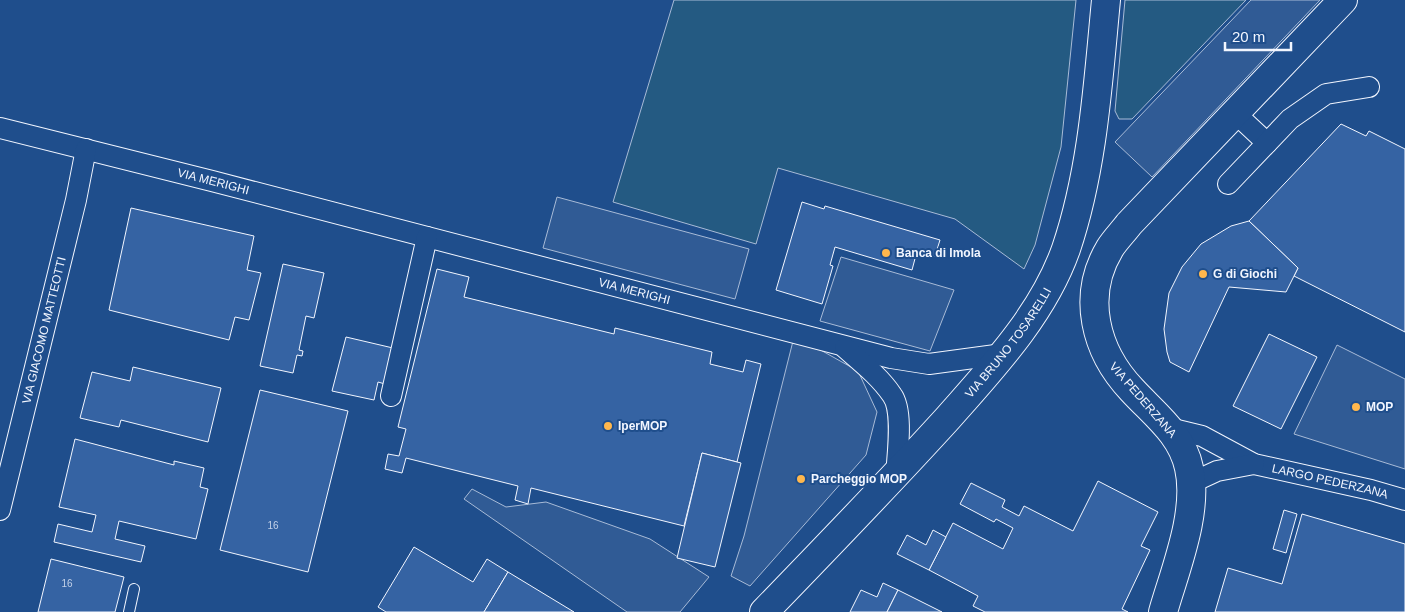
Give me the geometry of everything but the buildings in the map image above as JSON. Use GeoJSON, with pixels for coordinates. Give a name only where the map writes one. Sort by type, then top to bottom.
{"type":"FeatureCollection","features":[{"type":"Feature","properties":{"kind":"main road","name":"VIA BRUNO TOSARELLI"},"geometry":{"type":"LineString","coordinates":[[764,612],[896,476],[1003,354],[1039,305],[1053,278],[1068,241],[1089,158],[1106,0]]}},
{"type":"Feature","properties":{"kind":"main road"},"geometry":{"type":"LineString","coordinates":[[1235,113],[1343,0]]}},
{"type":"Feature","properties":{"kind":"main road","name":"VIA PEDERZANA"},"geometry":{"type":"LineString","coordinates":[[1163,612],[1187,524],[1191,483],[1185,454],[1169,428],[1116,372],[1104,353],[1095,324],[1095,289],[1110,248],[1129,224],[1235,113]]}},
{"type":"Feature","properties":{"kind":"street"},"geometry":{"type":"LineString","coordinates":[[1228,184],[1290,119],[1326,94],[1369,87]]}},
{"type":"Feature","properties":{"kind":"street"},"geometry":{"type":"LineString","coordinates":[[1235,113],[1267,142]]}},
{"type":"Feature","properties":{"kind":"street","name":"VIA MERIGHI"},"geometry":{"type":"LineString","coordinates":[[0,128],[891,358],[929,364],[1003,354]]}},
{"type":"Feature","properties":{"kind":"street","name":"VIA GIACOMO MATTEOTTI"},"geometry":{"type":"LineString","coordinates":[[0,510],[76,200],[86,149]]}},
{"type":"Feature","properties":{"kind":"street"},"geometry":{"type":"LineString","coordinates":[[390,396],[427,237]]}},
{"type":"Feature","properties":{"kind":"street","name":"VIA MERIGHI"},"geometry":{"type":"LineString","coordinates":[[842,345],[867,366],[894,396],[900,431],[896,476]]}},
{"type":"Feature","properties":{"kind":"street","name":"LARGO PEDERZANA"},"geometry":{"type":"LineString","coordinates":[[1169,428],[1202,436],[1254,464],[1371,490],[1405,500]]}},
{"type":"Feature","properties":{"kind":"street","name":"LARGO PEDERZANA"},"geometry":{"type":"LineString","coordinates":[[1191,483],[1217,471],[1254,464]]}},
{"type":"Feature","properties":{"kind":"lane"},"geometry":{"type":"LineString","coordinates":[[129,612],[134,589]]}},
{"type":"Feature","properties":{"kind":"shaded area"},"geometry":{"type":"Polygon","coordinates":[[[674,0],[1076,0],[1061,147],[1035,245],[1024,269],[955,219],[778,168],[756,244],[613,202],[674,0]]]}},
{"type":"Feature","properties":{"kind":"shaded area"},"geometry":{"type":"Polygon","coordinates":[[[1125,0],[1246,0],[1132,119],[1119,119],[1115,111],[1125,0]]]}},
{"type":"Feature","properties":{"kind":"shaded area"},"geometry":{"type":"Polygon","coordinates":[[[1251,0],[1320,0],[1152,177],[1115,142],[1251,0]]]}},
{"type":"Feature","properties":{"kind":"shaded area"},"geometry":{"type":"Polygon","coordinates":[[[557,197],[749,249],[735,299],[543,248],[557,197]]]}},
{"type":"Feature","properties":{"kind":"shaded area"},"geometry":{"type":"Polygon","coordinates":[[[841,257],[954,290],[930,351],[820,321],[841,257]]]}},
{"type":"Feature","properties":{"kind":"shaded area","name":"Parcheggio MOP"},"geometry":{"type":"Polygon","coordinates":[[[793,341],[817,348],[858,371],[877,412],[866,455],[750,586],[731,576],[744,536],[793,341]]]}},
{"type":"Feature","properties":{"kind":"shaded area","name":"MOP"},"geometry":{"type":"Polygon","coordinates":[[[1337,345],[1405,379],[1405,469],[1294,434],[1337,345]]]}},
{"type":"Feature","properties":{"kind":"shaded area"},"geometry":{"type":"Polygon","coordinates":[[[472,489],[506,507],[546,502],[650,539],[709,577],[680,612],[627,612],[464,499],[472,489]]]}},
{"type":"Feature","properties":{"kind":"place","name":"Banca di Imola"},"geometry":{"type":"Point","coordinates":[886,253]}},
{"type":"Feature","properties":{"kind":"place","name":"G di Giochi"},"geometry":{"type":"Point","coordinates":[1203,274]}},
{"type":"Feature","properties":{"kind":"place","name":"MOP"},"geometry":{"type":"Point","coordinates":[1356,407]}},
{"type":"Feature","properties":{"kind":"place","name":"IperMOP"},"geometry":{"type":"Point","coordinates":[608,426]}},
{"type":"Feature","properties":{"kind":"place","name":"Parcheggio MOP"},"geometry":{"type":"Point","coordinates":[801,479]}}]}
